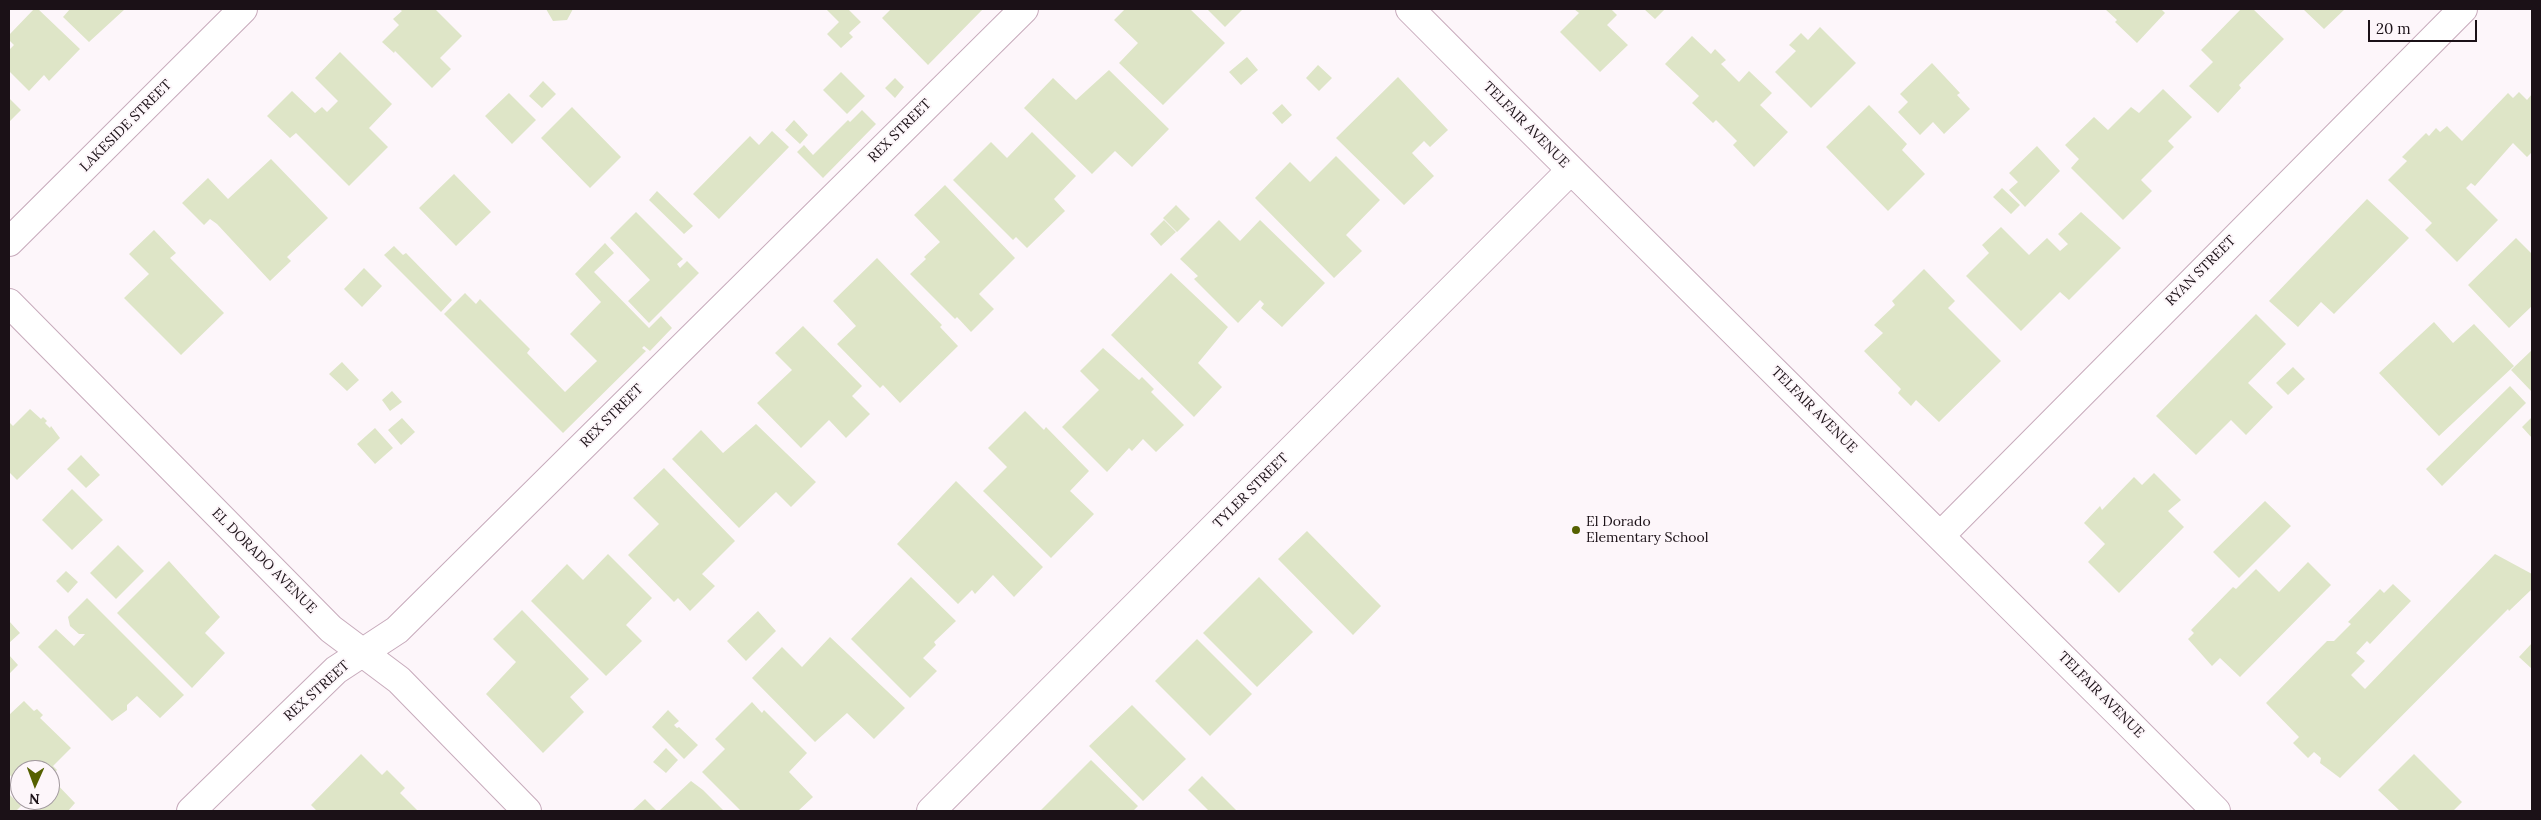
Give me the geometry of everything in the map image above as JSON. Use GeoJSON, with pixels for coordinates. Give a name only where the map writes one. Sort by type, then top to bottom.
{"type":"FeatureCollection","features":[{"type":"Feature","properties":{"kind":"street","name":"LAKESIDE STREET"},"geometry":{"type":"LineString","coordinates":[[9,242],[243,9]]}},
{"type":"Feature","properties":{"kind":"street","name":"REX STREET"},"geometry":{"type":"LineString","coordinates":[[191,811],[336,670],[397,630],[1024,9]]}},
{"type":"Feature","properties":{"kind":"street","name":"TELFAIR AVENUE"},"geometry":{"type":"LineString","coordinates":[[1410,9],[1941,535],[2216,811]]}},
{"type":"Feature","properties":{"kind":"street","name":"RYAN STREET"},"geometry":{"type":"LineString","coordinates":[[1941,535],[2462,9]]}},
{"type":"Feature","properties":{"kind":"street","name":"TYLER STREET"},"geometry":{"type":"LineString","coordinates":[[931,811],[1571,170]]}},
{"type":"Feature","properties":{"kind":"street","name":"EL DORADO AVENUE"},"geometry":{"type":"LineString","coordinates":[[9,303],[331,629],[363,651],[399,680],[527,811]]}},
{"type":"Feature","properties":{"kind":"building"},"geometry":{"type":"Polygon","coordinates":[[[34,9],[38,9],[80,49],[49,81],[44,75],[29,91],[9,71],[9,50],[14,45],[9,40],[9,35],[34,9]]]}},
{"type":"Feature","properties":{"kind":"building"},"geometry":{"type":"Polygon","coordinates":[[[70,9],[125,9],[89,42],[63,17],[70,9]]]}},
{"type":"Feature","properties":{"kind":"building"},"geometry":{"type":"Polygon","coordinates":[[[399,9],[435,9],[462,36],[440,58],[451,69],[432,88],[395,51],[394,53],[382,42],[399,25],[393,19],[402,11],[399,9]]]}},
{"type":"Feature","properties":{"kind":"building"},"geometry":{"type":"Polygon","coordinates":[[[546,9],[573,9],[567,20],[553,21],[546,9]]]}},
{"type":"Feature","properties":{"kind":"building"},"geometry":{"type":"Polygon","coordinates":[[[826,9],[848,9],[861,22],[849,33],[853,37],[841,48],[827,34],[839,22],[826,9]]]}},
{"type":"Feature","properties":{"kind":"building"},"geometry":{"type":"Polygon","coordinates":[[[891,9],[983,9],[928,65],[882,18],[891,9]]]}},
{"type":"Feature","properties":{"kind":"building"},"geometry":{"type":"Polygon","coordinates":[[[1125,9],[1190,9],[1225,43],[1163,105],[1119,63],[1138,43],[1114,20],[1125,9]]]}},
{"type":"Feature","properties":{"kind":"building"},"geometry":{"type":"Polygon","coordinates":[[[1207,9],[1243,9],[1225,27],[1207,9]]]}},
{"type":"Feature","properties":{"kind":"building"},"geometry":{"type":"Polygon","coordinates":[[[1574,9],[1611,9],[1617,15],[1607,25],[1628,45],[1600,72],[1560,32],[1579,13],[1574,9]]]}},
{"type":"Feature","properties":{"kind":"building"},"geometry":{"type":"Polygon","coordinates":[[[1644,9],[1665,9],[1655,19],[1644,9]]]}},
{"type":"Feature","properties":{"kind":"building"},"geometry":{"type":"Polygon","coordinates":[[[2105,9],[2161,9],[2165,13],[2137,43],[2115,22],[2117,20],[2105,9]]]}},
{"type":"Feature","properties":{"kind":"building"},"geometry":{"type":"Polygon","coordinates":[[[2241,9],[2253,9],[2284,39],[2239,85],[2241,88],[2218,113],[2189,86],[2213,62],[2201,50],[2241,9]]]}},
{"type":"Feature","properties":{"kind":"building"},"geometry":{"type":"Polygon","coordinates":[[[2303,9],[2345,9],[2324,29],[2303,9]]]}},
{"type":"Feature","properties":{"kind":"building"},"geometry":{"type":"Polygon","coordinates":[[[1820,27],[1856,63],[1811,108],[1775,72],[1796,51],[1789,45],[1801,33],[1808,40],[1820,27]]]}},
{"type":"Feature","properties":{"kind":"building"},"geometry":{"type":"Polygon","coordinates":[[[1692,36],[1711,54],[1715,49],[1726,60],[1721,64],[1739,82],[1749,71],[1772,93],[1760,105],[1788,132],[1754,167],[1733,145],[1737,141],[1716,120],[1713,123],[1692,103],[1699,96],[1665,64],[1692,36]]]}},
{"type":"Feature","properties":{"kind":"building"},"geometry":{"type":"Polygon","coordinates":[[[340,52],[392,104],[369,128],[388,147],[349,186],[296,133],[290,138],[267,116],[292,91],[315,113],[322,107],[327,112],[338,101],[315,78],[340,52]]]}},
{"type":"Feature","properties":{"kind":"building"},"geometry":{"type":"Polygon","coordinates":[[[1247,57],[1258,70],[1241,85],[1229,72],[1247,57]]]}},
{"type":"Feature","properties":{"kind":"building"},"geometry":{"type":"Polygon","coordinates":[[[1932,63],[1960,93],[1957,95],[1970,109],[1944,134],[1933,122],[1920,135],[1898,112],[1908,102],[1900,94],[1932,63]]]}},
{"type":"Feature","properties":{"kind":"building"},"geometry":{"type":"Polygon","coordinates":[[[1318,65],[1332,78],[1319,91],[1306,78],[1318,65]]]}},
{"type":"Feature","properties":{"kind":"building"},"geometry":{"type":"Polygon","coordinates":[[[1109,70],[1169,129],[1132,167],[1115,151],[1092,174],[1024,108],[1053,78],[1076,100],[1109,70]]]}},
{"type":"Feature","properties":{"kind":"building"},"geometry":{"type":"Polygon","coordinates":[[[841,72],[865,96],[847,114],[823,90],[841,72]]]}},
{"type":"Feature","properties":{"kind":"building"},"geometry":{"type":"Polygon","coordinates":[[[1398,77],[1448,130],[1430,147],[1424,141],[1412,153],[1434,176],[1404,205],[1336,138],[1398,77]]]}},
{"type":"Feature","properties":{"kind":"building"},"geometry":{"type":"Polygon","coordinates":[[[895,78],[904,87],[895,98],[885,88],[895,78]]]}},
{"type":"Feature","properties":{"kind":"building"},"geometry":{"type":"Polygon","coordinates":[[[543,81],[556,94],[542,108],[529,96],[543,81]]]}},
{"type":"Feature","properties":{"kind":"building"},"geometry":{"type":"Polygon","coordinates":[[[2163,89],[2192,117],[2168,141],[2174,147],[2141,180],[2152,191],[2123,220],[2071,168],[2079,159],[2065,145],[2094,117],[2108,130],[2131,107],[2139,113],[2163,89]]]}},
{"type":"Feature","properties":{"kind":"building"},"geometry":{"type":"Polygon","coordinates":[[[2519,92],[2527,100],[2532,94],[2532,152],[2527,157],[2513,143],[2475,186],[2471,183],[2466,188],[2498,220],[2457,262],[2425,230],[2432,223],[2388,180],[2407,161],[2402,157],[2426,133],[2429,136],[2436,128],[2440,132],[2447,126],[2462,141],[2508,93],[2513,98],[2519,92]]]}},
{"type":"Feature","properties":{"kind":"building"},"geometry":{"type":"Polygon","coordinates":[[[509,93],[536,120],[512,144],[485,116],[509,93]]]}},
{"type":"Feature","properties":{"kind":"building"},"geometry":{"type":"Polygon","coordinates":[[[9,98],[21,110],[9,122],[9,98]]]}},
{"type":"Feature","properties":{"kind":"building"},"geometry":{"type":"Polygon","coordinates":[[[1282,104],[1292,115],[1282,124],[1272,113],[1282,104]]]}},
{"type":"Feature","properties":{"kind":"building"},"geometry":{"type":"Polygon","coordinates":[[[1869,105],[1907,144],[1902,150],[1925,174],[1888,211],[1826,147],[1869,105]]]}},
{"type":"Feature","properties":{"kind":"building"},"geometry":{"type":"Polygon","coordinates":[[[572,107],[621,157],[590,188],[541,138],[572,107]]]}},
{"type":"Feature","properties":{"kind":"building"},"geometry":{"type":"Polygon","coordinates":[[[862,110],[876,124],[823,178],[797,152],[804,145],[813,155],[848,120],[850,122],[862,110]]]}},
{"type":"Feature","properties":{"kind":"building"},"geometry":{"type":"Polygon","coordinates":[[[794,120],[808,135],[800,144],[785,130],[794,120]]]}},
{"type":"Feature","properties":{"kind":"building"},"geometry":{"type":"Polygon","coordinates":[[[772,131],[789,147],[719,219],[693,194],[750,136],[759,145],[772,131]]]}},
{"type":"Feature","properties":{"kind":"building"},"geometry":{"type":"Polygon","coordinates":[[[1032,132],[1076,176],[1054,199],[1065,211],[1027,248],[1016,237],[1013,240],[953,180],[991,142],[1007,158],[1032,132]]]}},
{"type":"Feature","properties":{"kind":"building"},"geometry":{"type":"Polygon","coordinates":[[[2037,146],[2060,171],[2025,207],[2009,190],[2018,182],[2009,173],[2037,146]]]}},
{"type":"Feature","properties":{"kind":"building"},"geometry":{"type":"Polygon","coordinates":[[[1336,156],[1380,200],[1346,235],[1362,251],[1334,278],[1255,198],[1290,162],[1310,182],[1336,156]]]}},
{"type":"Feature","properties":{"kind":"building"},"geometry":{"type":"Polygon","coordinates":[[[271,159],[328,218],[287,257],[291,261],[270,281],[217,224],[210,219],[204,225],[182,203],[208,178],[228,199],[271,159]]]}},
{"type":"Feature","properties":{"kind":"building"},"geometry":{"type":"Polygon","coordinates":[[[454,174],[491,212],[456,246],[419,208],[454,174]]]}},
{"type":"Feature","properties":{"kind":"building"},"geometry":{"type":"Polygon","coordinates":[[[945,185],[1015,258],[979,294],[994,309],[971,332],[957,317],[955,319],[910,274],[940,242],[914,215],[945,185]]]}},
{"type":"Feature","properties":{"kind":"building"},"geometry":{"type":"Polygon","coordinates":[[[2002,188],[2020,205],[2011,214],[1993,197],[2002,188]]]}},
{"type":"Feature","properties":{"kind":"building"},"geometry":{"type":"Polygon","coordinates":[[[657,191],[693,226],[684,234],[649,200],[657,191]]]}},
{"type":"Feature","properties":{"kind":"building"},"geometry":{"type":"Polygon","coordinates":[[[2367,199],[2409,238],[2334,314],[2321,302],[2298,327],[2269,301],[2367,199]]]}},
{"type":"Feature","properties":{"kind":"building"},"geometry":{"type":"Polygon","coordinates":[[[1176,205],[1190,219],[1177,232],[1163,218],[1176,205]]]}},
{"type":"Feature","properties":{"kind":"building"},"geometry":{"type":"Polygon","coordinates":[[[636,212],[683,259],[677,264],[680,268],[687,261],[699,273],[649,323],[628,301],[650,280],[610,238],[636,212]]]}},
{"type":"Feature","properties":{"kind":"building"},"geometry":{"type":"Polygon","coordinates":[[[2081,212],[2121,248],[2069,300],[2060,292],[2021,331],[1966,276],[1989,253],[1982,245],[2001,227],[2029,255],[2047,238],[2060,251],[2068,244],[2058,234],[2081,212]]]}},
{"type":"Feature","properties":{"kind":"building"},"geometry":{"type":"Polygon","coordinates":[[[1164,220],[1176,232],[1161,246],[1150,234],[1164,220]]]}},
{"type":"Feature","properties":{"kind":"building"},"geometry":{"type":"Polygon","coordinates":[[[1219,220],[1240,241],[1260,220],[1325,283],[1282,327],[1261,308],[1264,304],[1260,300],[1238,323],[1194,279],[1198,276],[1180,259],[1219,220]]]}},
{"type":"Feature","properties":{"kind":"building"},"geometry":{"type":"Polygon","coordinates":[[[154,230],[176,253],[170,258],[224,313],[181,355],[124,298],[149,274],[129,254],[154,230]]]}},
{"type":"Feature","properties":{"kind":"building"},"geometry":{"type":"Polygon","coordinates":[[[2516,238],[2532,254],[2532,306],[2509,328],[2468,285],[2516,238]]]}},
{"type":"Feature","properties":{"kind":"building"},"geometry":{"type":"Polygon","coordinates":[[[605,243],[614,253],[594,272],[649,328],[661,316],[672,328],[650,351],[644,346],[642,348],[646,351],[563,433],[444,314],[465,293],[476,304],[480,299],[530,349],[527,353],[565,392],[597,361],[570,334],[601,302],[575,274],[605,243]]]}},
{"type":"Feature","properties":{"kind":"building"},"geometry":{"type":"Polygon","coordinates":[[[394,246],[403,255],[406,253],[452,300],[441,312],[384,255],[394,246]]]}},
{"type":"Feature","properties":{"kind":"building"},"geometry":{"type":"Polygon","coordinates":[[[877,258],[942,325],[940,327],[958,346],[900,403],[883,385],[880,388],[837,344],[856,326],[833,301],[877,258]]]}},
{"type":"Feature","properties":{"kind":"building"},"geometry":{"type":"Polygon","coordinates":[[[364,268],[382,286],[362,307],[344,289],[364,268]]]}},
{"type":"Feature","properties":{"kind":"building"},"geometry":{"type":"Polygon","coordinates":[[[1924,269],[1955,301],[1948,308],[2001,361],[1939,422],[1916,400],[1911,406],[1898,393],[1901,389],[1864,351],[1883,333],[1874,325],[1895,305],[1892,301],[1924,269]]]}},
{"type":"Feature","properties":{"kind":"building"},"geometry":{"type":"Polygon","coordinates":[[[1171,273],[1228,327],[1198,363],[1222,387],[1194,417],[1111,335],[1171,273]]]}},
{"type":"Feature","properties":{"kind":"building"},"geometry":{"type":"Polygon","coordinates":[[[2256,314],[2286,344],[2248,383],[2273,407],[2246,435],[2231,420],[2196,455],[2156,416],[2256,314]]]}},
{"type":"Feature","properties":{"kind":"building"},"geometry":{"type":"Polygon","coordinates":[[[2434,322],[2453,343],[2474,324],[2514,366],[2439,436],[2379,373],[2434,322]]]}},
{"type":"Feature","properties":{"kind":"building"},"geometry":{"type":"Polygon","coordinates":[[[803,326],[862,386],[852,396],[870,414],[846,438],[829,420],[801,448],[757,403],[792,370],[775,353],[803,326]]]}},
{"type":"Feature","properties":{"kind":"building"},"geometry":{"type":"Polygon","coordinates":[[[1103,348],[1139,380],[1142,377],[1154,389],[1151,392],[1184,425],[1156,452],[1143,439],[1132,451],[1129,448],[1107,472],[1062,427],[1099,390],[1080,371],[1103,348]]]}},
{"type":"Feature","properties":{"kind":"building"},"geometry":{"type":"Polygon","coordinates":[[[2532,350],[2532,392],[2511,370],[2532,350]]]}},
{"type":"Feature","properties":{"kind":"building"},"geometry":{"type":"Polygon","coordinates":[[[342,362],[359,380],[347,391],[329,374],[342,362]]]}},
{"type":"Feature","properties":{"kind":"building"},"geometry":{"type":"Polygon","coordinates":[[[2293,367],[2305,379],[2288,395],[2276,383],[2293,367]]]}},
{"type":"Feature","properties":{"kind":"building"},"geometry":{"type":"Polygon","coordinates":[[[2510,386],[2526,403],[2442,486],[2426,469],[2510,386]]]}},
{"type":"Feature","properties":{"kind":"building"},"geometry":{"type":"Polygon","coordinates":[[[392,391],[402,402],[390,411],[382,400],[392,391]]]}},
{"type":"Feature","properties":{"kind":"building"},"geometry":{"type":"Polygon","coordinates":[[[30,409],[41,419],[43,417],[47,421],[45,423],[50,428],[51,426],[60,438],[17,480],[9,472],[9,422],[13,426],[30,409]]]}},
{"type":"Feature","properties":{"kind":"building"},"geometry":{"type":"Polygon","coordinates":[[[1025,411],[1044,430],[1046,427],[1089,471],[1070,491],[1094,514],[1051,558],[983,491],[1007,467],[988,448],[1025,411]]]}},
{"type":"Feature","properties":{"kind":"building"},"geometry":{"type":"Polygon","coordinates":[[[2532,417],[2532,438],[2522,427],[2532,417]]]}},
{"type":"Feature","properties":{"kind":"building"},"geometry":{"type":"Polygon","coordinates":[[[402,418],[415,432],[401,445],[388,430],[402,418]]]}},
{"type":"Feature","properties":{"kind":"building"},"geometry":{"type":"Polygon","coordinates":[[[756,424],[816,482],[791,507],[776,492],[739,528],[672,459],[701,430],[723,453],[756,424]]]}},
{"type":"Feature","properties":{"kind":"building"},"geometry":{"type":"Polygon","coordinates":[[[375,428],[393,448],[375,464],[357,444],[375,428]]]}},
{"type":"Feature","properties":{"kind":"building"},"geometry":{"type":"Polygon","coordinates":[[[81,455],[100,475],[86,488],[67,469],[81,455]]]}},
{"type":"Feature","properties":{"kind":"building"},"geometry":{"type":"Polygon","coordinates":[[[664,468],[735,541],[702,574],[715,586],[690,611],[678,598],[674,602],[628,555],[659,524],[633,498],[664,468]]]}},
{"type":"Feature","properties":{"kind":"building"},"geometry":{"type":"Polygon","coordinates":[[[2154,473],[2181,500],[2168,511],[2184,527],[2119,593],[2088,562],[2105,544],[2084,523],[2100,506],[2102,510],[2134,477],[2142,485],[2154,473]]]}},
{"type":"Feature","properties":{"kind":"building"},"geometry":{"type":"Polygon","coordinates":[[[956,481],[1043,567],[1014,597],[993,575],[975,594],[972,590],[958,604],[897,544],[956,481]]]}},
{"type":"Feature","properties":{"kind":"building"},"geometry":{"type":"Polygon","coordinates":[[[72,489],[103,520],[72,550],[42,520],[72,489]]]}},
{"type":"Feature","properties":{"kind":"building"},"geometry":{"type":"Polygon","coordinates":[[[2265,501],[2291,526],[2239,578],[2213,552],[2265,501]]]}},
{"type":"Feature","properties":{"kind":"building"},"geometry":{"type":"Polygon","coordinates":[[[1307,531],[1381,606],[1353,635],[1278,559],[1307,531]]]}},
{"type":"Feature","properties":{"kind":"building"},"geometry":{"type":"Polygon","coordinates":[[[118,545],[144,571],[116,599],[90,573],[118,545]]]}},
{"type":"Feature","properties":{"kind":"building"},"geometry":{"type":"Polygon","coordinates":[[[608,554],[652,598],[626,625],[642,641],[606,676],[531,601],[567,564],[583,580],[608,554]]]}},
{"type":"Feature","properties":{"kind":"building"},"geometry":{"type":"Polygon","coordinates":[[[2495,554],[2532,574],[2532,589],[2509,611],[2508,609],[2340,778],[2320,763],[2321,758],[2314,752],[2308,758],[2293,743],[2299,737],[2266,703],[2327,641],[2334,641],[2351,624],[2348,622],[2380,589],[2384,593],[2393,584],[2411,601],[2370,644],[2367,641],[2356,653],[2365,661],[2351,675],[2365,689],[2495,554]]]}},
{"type":"Feature","properties":{"kind":"building"},"geometry":{"type":"Polygon","coordinates":[[[169,561],[220,617],[205,633],[225,653],[192,688],[117,613],[169,561]]]}},
{"type":"Feature","properties":{"kind":"building"},"geometry":{"type":"Polygon","coordinates":[[[2308,562],[2331,585],[2240,677],[2220,658],[2212,666],[2188,639],[2194,633],[2191,630],[2233,587],[2236,589],[2256,569],[2279,592],[2308,562]]]}},
{"type":"Feature","properties":{"kind":"building"},"geometry":{"type":"Polygon","coordinates":[[[66,571],[78,582],[68,593],[56,581],[66,571]]]}},
{"type":"Feature","properties":{"kind":"building"},"geometry":{"type":"Polygon","coordinates":[[[911,577],[956,621],[934,642],[936,645],[923,658],[937,671],[910,698],[851,639],[911,577]]]}},
{"type":"Feature","properties":{"kind":"building"},"geometry":{"type":"Polygon","coordinates":[[[1259,577],[1313,632],[1257,687],[1203,633],[1259,577]]]}},
{"type":"Feature","properties":{"kind":"building"},"geometry":{"type":"Polygon","coordinates":[[[87,598],[184,695],[160,718],[137,696],[127,705],[127,710],[112,721],[38,647],[56,629],[74,646],[85,634],[79,634],[70,626],[68,617],[87,598]]]}},
{"type":"Feature","properties":{"kind":"building"},"geometry":{"type":"Polygon","coordinates":[[[522,610],[589,679],[570,697],[584,712],[543,753],[486,694],[516,662],[493,639],[522,610]]]}},
{"type":"Feature","properties":{"kind":"building"},"geometry":{"type":"Polygon","coordinates":[[[758,611],[776,631],[746,661],[727,641],[758,611]]]}},
{"type":"Feature","properties":{"kind":"building"},"geometry":{"type":"Polygon","coordinates":[[[9,621],[20,633],[9,643],[9,621]]]}},
{"type":"Feature","properties":{"kind":"building"},"geometry":{"type":"Polygon","coordinates":[[[830,637],[905,708],[874,739],[847,713],[815,742],[752,678],[782,647],[802,667],[830,637]]]}},
{"type":"Feature","properties":{"kind":"building"},"geometry":{"type":"Polygon","coordinates":[[[1197,639],[1252,694],[1210,736],[1155,681],[1197,639]]]}},
{"type":"Feature","properties":{"kind":"building"},"geometry":{"type":"Polygon","coordinates":[[[2532,643],[2532,669],[2519,657],[2532,643]]]}},
{"type":"Feature","properties":{"kind":"building"},"geometry":{"type":"Polygon","coordinates":[[[9,655],[18,665],[9,674],[9,655]]]}},
{"type":"Feature","properties":{"kind":"building"},"geometry":{"type":"Polygon","coordinates":[[[24,701],[34,711],[37,709],[43,715],[40,718],[71,748],[59,760],[10,760],[10,775],[9,715],[24,701]]]}},
{"type":"Feature","properties":{"kind":"building"},"geometry":{"type":"Polygon","coordinates":[[[752,702],[762,713],[764,710],[807,753],[789,772],[813,797],[798,811],[741,811],[702,772],[725,749],[715,739],[752,702]]]}},
{"type":"Feature","properties":{"kind":"building"},"geometry":{"type":"Polygon","coordinates":[[[1132,705],[1186,759],[1143,801],[1089,746],[1132,705]]]}},
{"type":"Feature","properties":{"kind":"building"},"geometry":{"type":"Polygon","coordinates":[[[668,710],[679,721],[674,725],[677,728],[679,727],[698,745],[684,759],[652,727],[668,710]]]}},
{"type":"Feature","properties":{"kind":"building"},"geometry":{"type":"Polygon","coordinates":[[[666,748],[678,760],[666,773],[653,762],[666,748]]]}},
{"type":"Feature","properties":{"kind":"building"},"geometry":{"type":"Polygon","coordinates":[[[361,754],[382,775],[387,770],[405,788],[400,793],[418,811],[317,811],[311,805],[361,754]]]}},
{"type":"Feature","properties":{"kind":"building"},"geometry":{"type":"Polygon","coordinates":[[[2414,754],[2462,802],[2453,811],[2400,811],[2378,790],[2414,754]]]}},
{"type":"Feature","properties":{"kind":"building"},"geometry":{"type":"Polygon","coordinates":[[[1091,760],[1138,806],[1133,811],[1040,811],[1091,760]]]}},
{"type":"Feature","properties":{"kind":"building"},"geometry":{"type":"Polygon","coordinates":[[[1202,776],[1237,811],[1209,811],[1188,790],[1202,776]]]}},
{"type":"Feature","properties":{"kind":"building"},"geometry":{"type":"Polygon","coordinates":[[[691,781],[703,790],[724,811],[659,811],[691,781]]]}},
{"type":"Feature","properties":{"kind":"building"},"geometry":{"type":"Polygon","coordinates":[[[60,787],[75,803],[68,811],[37,811],[60,810],[60,787]]]}},
{"type":"Feature","properties":{"kind":"building"},"geometry":{"type":"Polygon","coordinates":[[[9,794],[10,810],[18,811],[9,811],[9,794]]]}},
{"type":"Feature","properties":{"kind":"building"},"geometry":{"type":"Polygon","coordinates":[[[645,799],[657,811],[632,811],[645,799]]]}},
{"type":"Feature","properties":{"kind":"place","name":"El Dorado Elementary School"},"geometry":{"type":"Point","coordinates":[1576,530]}}]}
